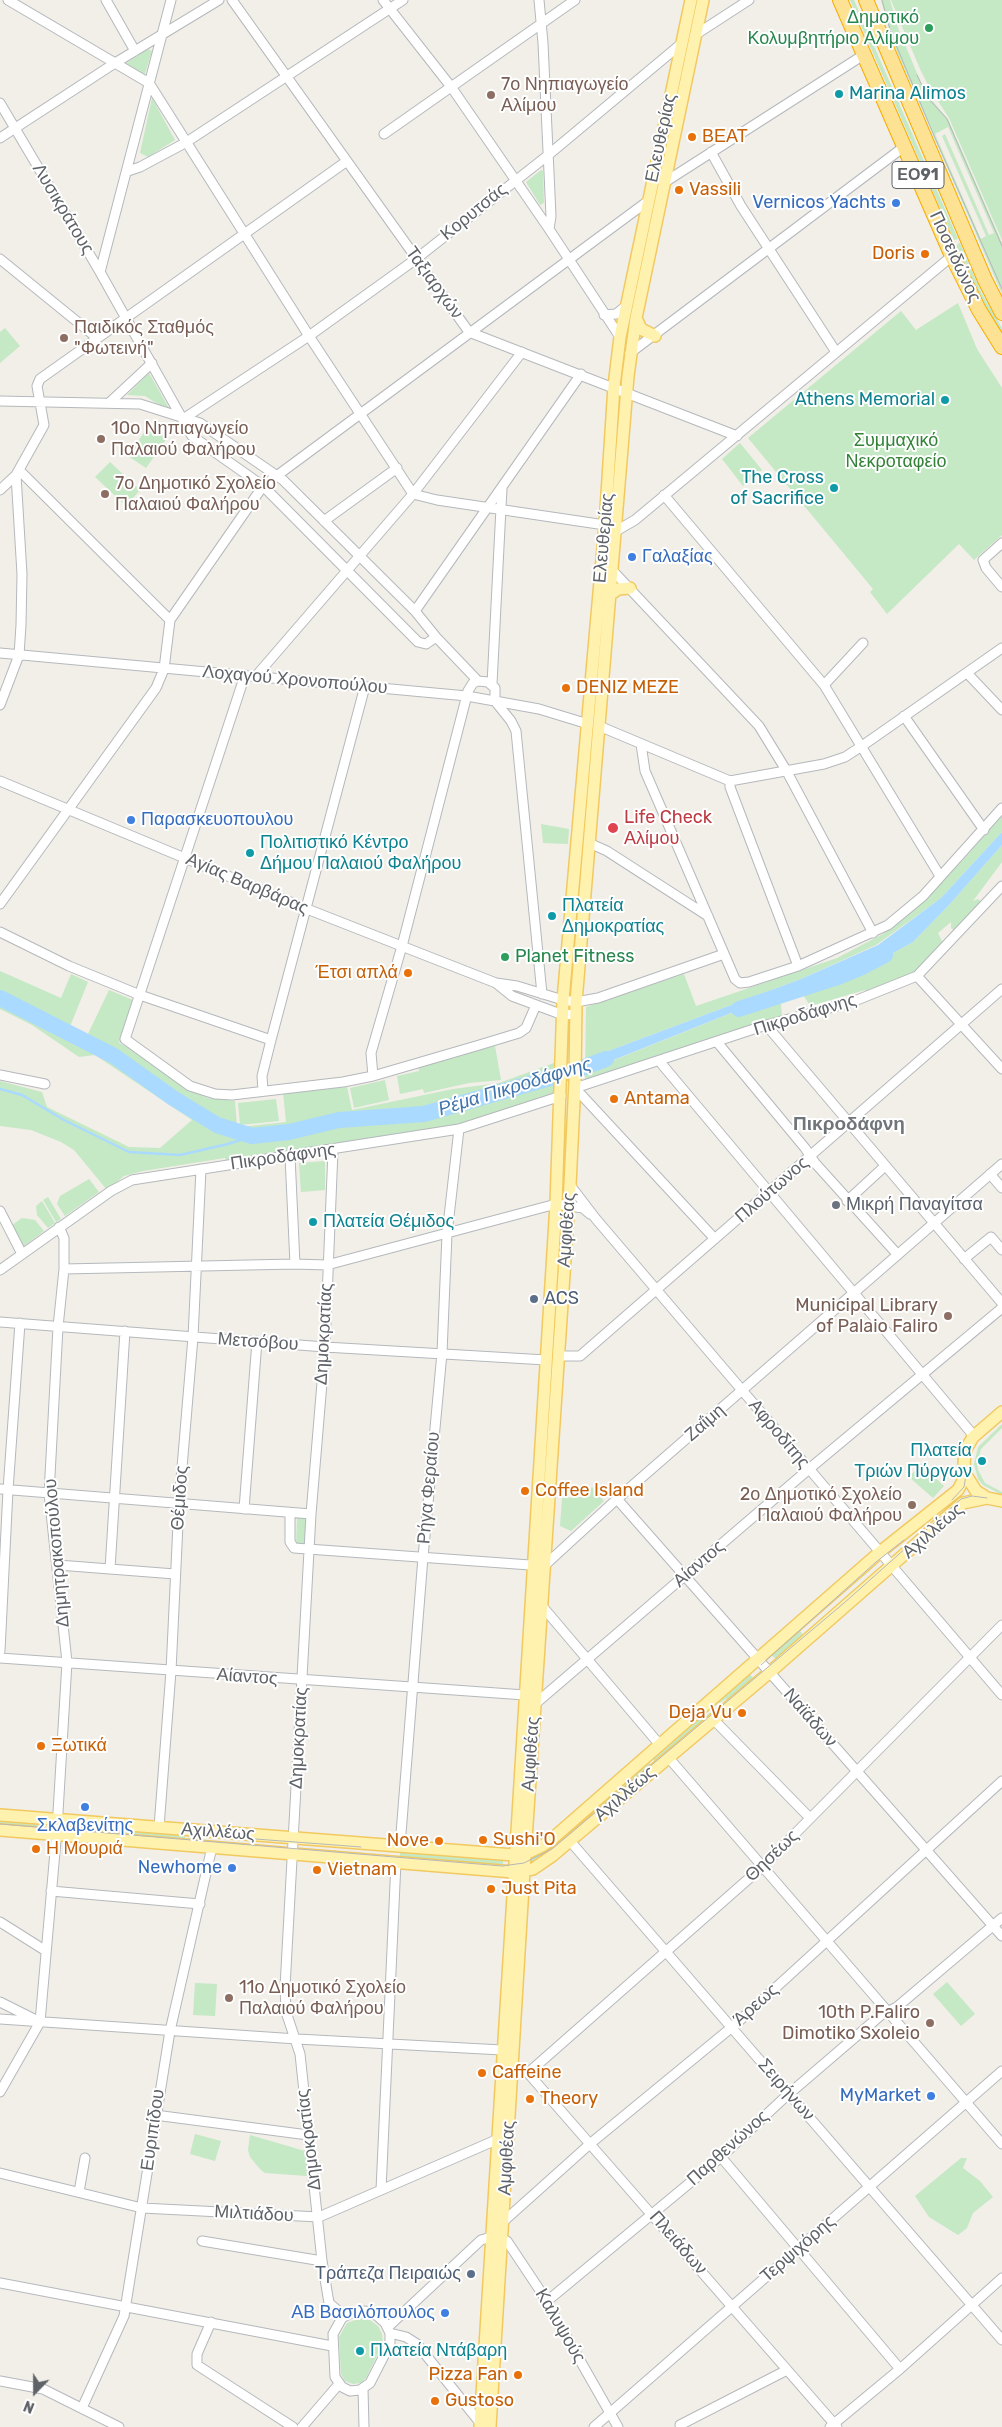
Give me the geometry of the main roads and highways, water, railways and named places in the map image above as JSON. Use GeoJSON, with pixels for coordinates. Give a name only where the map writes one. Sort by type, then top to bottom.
{"type":"FeatureCollection","features":[{"type":"Feature","properties":{"kind":"highway","name":"Ποσειδώνος"},"geometry":{"type":"LineString","coordinates":[[840,0],[952,256],[979,310],[1002,347]]}},
{"type":"Feature","properties":{"kind":"highway","name":"Ποσειδώνος"},"geometry":{"type":"LineString","coordinates":[[866,0],[985,280],[1002,313]]}},
{"type":"Feature","properties":{"kind":"main road","name":"Ελευθερίας"},"geometry":{"type":"LineString","coordinates":[[575,1084],[576,1002],[589,843],[614,386],[626,306],[691,0]]}},
{"type":"Feature","properties":{"kind":"main road","name":"Ελευθερίας"},"geometry":{"type":"LineString","coordinates":[[562,1083],[563,1000],[594,725],[611,594],[630,353],[702,0]]}},
{"type":"Feature","properties":{"kind":"main road"},"geometry":{"type":"LineString","coordinates":[[636,318],[640,329],[655,336]]}},
{"type":"Feature","properties":{"kind":"main road"},"geometry":{"type":"LineString","coordinates":[[611,594],[618,589],[630,588]]}},
{"type":"Feature","properties":{"kind":"main road","name":"Αμφιθέας"},"geometry":{"type":"LineString","coordinates":[[519,1854],[535,1704],[542,1606],[539,1565],[546,1360],[562,1083]]}},
{"type":"Feature","properties":{"kind":"main road","name":"Αμφιθέας"},"geometry":{"type":"LineString","coordinates":[[484,2426],[496,2140],[518,1871],[525,1695],[558,1356],[569,1205],[575,1084]]}},
{"type":"Feature","properties":{"kind":"main road"},"geometry":{"type":"LineString","coordinates":[[966,1475],[964,1455],[974,1436],[1002,1412]]}},
{"type":"Feature","properties":{"kind":"main road","name":"Αχιλλέως"},"geometry":{"type":"LineString","coordinates":[[0,1815],[519,1854],[552,1839],[759,1660],[880,1552],[958,1490],[966,1475],[976,1491],[987,1498]]}},
{"type":"Feature","properties":{"kind":"main road"},"geometry":{"type":"LineString","coordinates":[[987,1498],[1002,1502]]}},
{"type":"Feature","properties":{"kind":"main road","name":"Αχιλλέως"},"geometry":{"type":"LineString","coordinates":[[0,1830],[518,1871],[545,1862],[770,1672],[963,1503],[987,1498]]}},
{"type":"Feature","properties":{"kind":"main road","name":"Αμφιθέας"},"geometry":{"type":"LineString","coordinates":[[484,2426],[503,2239],[513,2068],[518,1871]]}},
{"type":"Feature","properties":{"kind":"water"},"geometry":{"type":"Polygon","coordinates":[[[1002,832],[1002,845],[949,905],[913,942],[884,958],[808,986],[786,991],[586,1071],[587,1059],[801,979],[878,945],[941,898],[1002,832]]]}},
{"type":"Feature","properties":{"kind":"waterway","name":"Ρέμα Πικροδάφνης"},"geometry":{"type":"LineString","coordinates":[[739,1009],[835,978],[885,955]]}},
{"type":"Feature","properties":{"kind":"waterway","name":"Ρέμα Πικροδάφνης"},"geometry":{"type":"LineString","coordinates":[[0,998],[114,1056],[173,1098],[217,1125],[252,1136],[289,1132],[339,1120],[424,1114],[571,1072],[606,1059]]}},
{"type":"Feature","properties":{"kind":"waterway"},"geometry":{"type":"LineString","coordinates":[[0,1089],[22,1095],[64,1120],[129,1152],[180,1155],[228,1144],[252,1136]]}},
{"type":"Feature","properties":{"kind":"tram line"},"geometry":{"type":"LineString","coordinates":[[882,0],[891,33],[1002,289]]}},
{"type":"Feature","properties":{"kind":"tram line"},"geometry":{"type":"LineString","coordinates":[[917,75],[928,98],[947,119],[1002,246]]}},
{"type":"Feature","properties":{"kind":"tram line"},"geometry":{"type":"LineString","coordinates":[[952,1500],[964,1487],[966,1475]]}},
{"type":"Feature","properties":{"kind":"tram line"},"geometry":{"type":"LineString","coordinates":[[0,1824],[502,1866],[524,1863],[552,1849],[844,1603],[961,1499],[972,1496],[987,1498]]}},
{"type":"Feature","properties":{"kind":"tram line"},"geometry":{"type":"LineString","coordinates":[[761,1665],[876,1562],[904,1540]]}},
{"type":"Feature","properties":{"kind":"tram line"},"geometry":{"type":"LineString","coordinates":[[229,1837],[361,1847]]}},
{"type":"Feature","properties":{"kind":"place","name":"Δημοτικό Κολυμβητήριο Αλίμου"},"geometry":{"type":"Point","coordinates":[929,28]}},
{"type":"Feature","properties":{"kind":"place","name":"Marina Alimos"},"geometry":{"type":"Point","coordinates":[839,94]}},
{"type":"Feature","properties":{"kind":"place","name":"7ο Νηπιαγωγείο Αλίμου"},"geometry":{"type":"Point","coordinates":[491,95]}},
{"type":"Feature","properties":{"kind":"place","name":"ΒΕΑΤ"},"geometry":{"type":"Point","coordinates":[692,137]}},
{"type":"Feature","properties":{"kind":"place","name":"Vassili"},"geometry":{"type":"Point","coordinates":[679,190]}},
{"type":"Feature","properties":{"kind":"place","name":"Vernicos Yachts"},"geometry":{"type":"Point","coordinates":[896,203]}},
{"type":"Feature","properties":{"kind":"place","name":"Doris"},"geometry":{"type":"Point","coordinates":[925,254]}},
{"type":"Feature","properties":{"kind":"place","name":"Παιδικός Σταθμός \"Φωτεινή\""},"geometry":{"type":"Point","coordinates":[64,338]}},
{"type":"Feature","properties":{"kind":"place","name":"Athens Memorial"},"geometry":{"type":"Point","coordinates":[945,400]}},
{"type":"Feature","properties":{"kind":"place","name":"10ο Νηπιαγωγείο Παλαιού Φαλήρου"},"geometry":{"type":"Point","coordinates":[101,439]}},
{"type":"Feature","properties":{"kind":"place","name":"The Cross of Sacrifice"},"geometry":{"type":"Point","coordinates":[834,488]}},
{"type":"Feature","properties":{"kind":"place","name":"7ο Δημοτικό Σχολείο Παλαιού Φαλήρου"},"geometry":{"type":"Point","coordinates":[105,494]}},
{"type":"Feature","properties":{"kind":"place","name":"Γαλαξίας"},"geometry":{"type":"Point","coordinates":[632,557]}},
{"type":"Feature","properties":{"kind":"place","name":"DENIZ MEZE"},"geometry":{"type":"Point","coordinates":[566,688]}},
{"type":"Feature","properties":{"kind":"place","name":"Παρασκευοπουλου"},"geometry":{"type":"Point","coordinates":[131,820]}},
{"type":"Feature","properties":{"kind":"place","name":"Life Check Αλίμου"},"geometry":{"type":"Point","coordinates":[613,828]}},
{"type":"Feature","properties":{"kind":"place","name":"Πολιτιστικό Κέντρο Δήμου Παλαιού Φαλήρου"},"geometry":{"type":"Point","coordinates":[250,853]}},
{"type":"Feature","properties":{"kind":"place","name":"Πλατεία Δημοκρατίας"},"geometry":{"type":"Point","coordinates":[552,916]}},
{"type":"Feature","properties":{"kind":"place","name":"Planet Fitness"},"geometry":{"type":"Point","coordinates":[505,957]}},
{"type":"Feature","properties":{"kind":"place","name":"Έτσι απλά"},"geometry":{"type":"Point","coordinates":[408,973]}},
{"type":"Feature","properties":{"kind":"place","name":"Antama"},"geometry":{"type":"Point","coordinates":[614,1099]}},
{"type":"Feature","properties":{"kind":"place","name":"Μικρή Παναγίτσα"},"geometry":{"type":"Point","coordinates":[836,1205]}},
{"type":"Feature","properties":{"kind":"place","name":"Πλατεία Θέμιδος"},"geometry":{"type":"Point","coordinates":[313,1222]}},
{"type":"Feature","properties":{"kind":"place","name":"ACS"},"geometry":{"type":"Point","coordinates":[534,1299]}},
{"type":"Feature","properties":{"kind":"place","name":"Municipal Library of Palaio Faliro"},"geometry":{"type":"Point","coordinates":[948,1316]}},
{"type":"Feature","properties":{"kind":"place","name":"Πλατεία Τριών Πύργων"},"geometry":{"type":"Point","coordinates":[982,1461]}},
{"type":"Feature","properties":{"kind":"place","name":"Coffee Island"},"geometry":{"type":"Point","coordinates":[525,1491]}},
{"type":"Feature","properties":{"kind":"place","name":"2ο Δημοτικό Σχολείο Παλαιού Φαλήρου"},"geometry":{"type":"Point","coordinates":[912,1505]}},
{"type":"Feature","properties":{"kind":"place","name":"Deja Vu"},"geometry":{"type":"Point","coordinates":[742,1713]}},
{"type":"Feature","properties":{"kind":"place","name":"Ξωτικά"},"geometry":{"type":"Point","coordinates":[41,1746]}},
{"type":"Feature","properties":{"kind":"place","name":"Σκλαβενίτης"},"geometry":{"type":"Point","coordinates":[85,1807]}},
{"type":"Feature","properties":{"kind":"place","name":"Sushi'O"},"geometry":{"type":"Point","coordinates":[483,1840]}},
{"type":"Feature","properties":{"kind":"place","name":"Nove"},"geometry":{"type":"Point","coordinates":[439,1841]}},
{"type":"Feature","properties":{"kind":"place","name":"Η Μουριά"},"geometry":{"type":"Point","coordinates":[36,1849]}},
{"type":"Feature","properties":{"kind":"place","name":"Newhome"},"geometry":{"type":"Point","coordinates":[232,1868]}},
{"type":"Feature","properties":{"kind":"place","name":"Vietnam"},"geometry":{"type":"Point","coordinates":[317,1870]}},
{"type":"Feature","properties":{"kind":"place","name":"Just Pita"},"geometry":{"type":"Point","coordinates":[491,1889]}},
{"type":"Feature","properties":{"kind":"place","name":"11ο Δημοτικό Σχολείο Παλαιού Φαλήρου"},"geometry":{"type":"Point","coordinates":[229,1998]}},
{"type":"Feature","properties":{"kind":"place","name":"10th P.Faliro Dimotiko Sxoleio"},"geometry":{"type":"Point","coordinates":[930,2023]}},
{"type":"Feature","properties":{"kind":"place","name":"Caffeine"},"geometry":{"type":"Point","coordinates":[482,2073]}},
{"type":"Feature","properties":{"kind":"place","name":"MyMarket"},"geometry":{"type":"Point","coordinates":[931,2096]}},
{"type":"Feature","properties":{"kind":"place","name":"Theory"},"geometry":{"type":"Point","coordinates":[530,2099]}},
{"type":"Feature","properties":{"kind":"place","name":"Τράπεζα Πειραιώς"},"geometry":{"type":"Point","coordinates":[471,2274]}},
{"type":"Feature","properties":{"kind":"place","name":"ΑΒ Βασιλόπουλος"},"geometry":{"type":"Point","coordinates":[445,2313]}},
{"type":"Feature","properties":{"kind":"place","name":"Πλατεία Ντάβαρη"},"geometry":{"type":"Point","coordinates":[360,2351]}},
{"type":"Feature","properties":{"kind":"place","name":"Pizza Fan"},"geometry":{"type":"Point","coordinates":[518,2375]}},
{"type":"Feature","properties":{"kind":"place","name":"Gustoso"},"geometry":{"type":"Point","coordinates":[435,2401]}},
{"type":"Feature","properties":{"kind":"district","name":"Πικροδάφνη"},"geometry":{"type":"Point","coordinates":[849,1125]}},
{"type":"Feature","properties":{"kind":"park label","name":"Συμμαχικό Νεκροταφείο"},"geometry":{"type":"Point","coordinates":[896,451]}}]}
